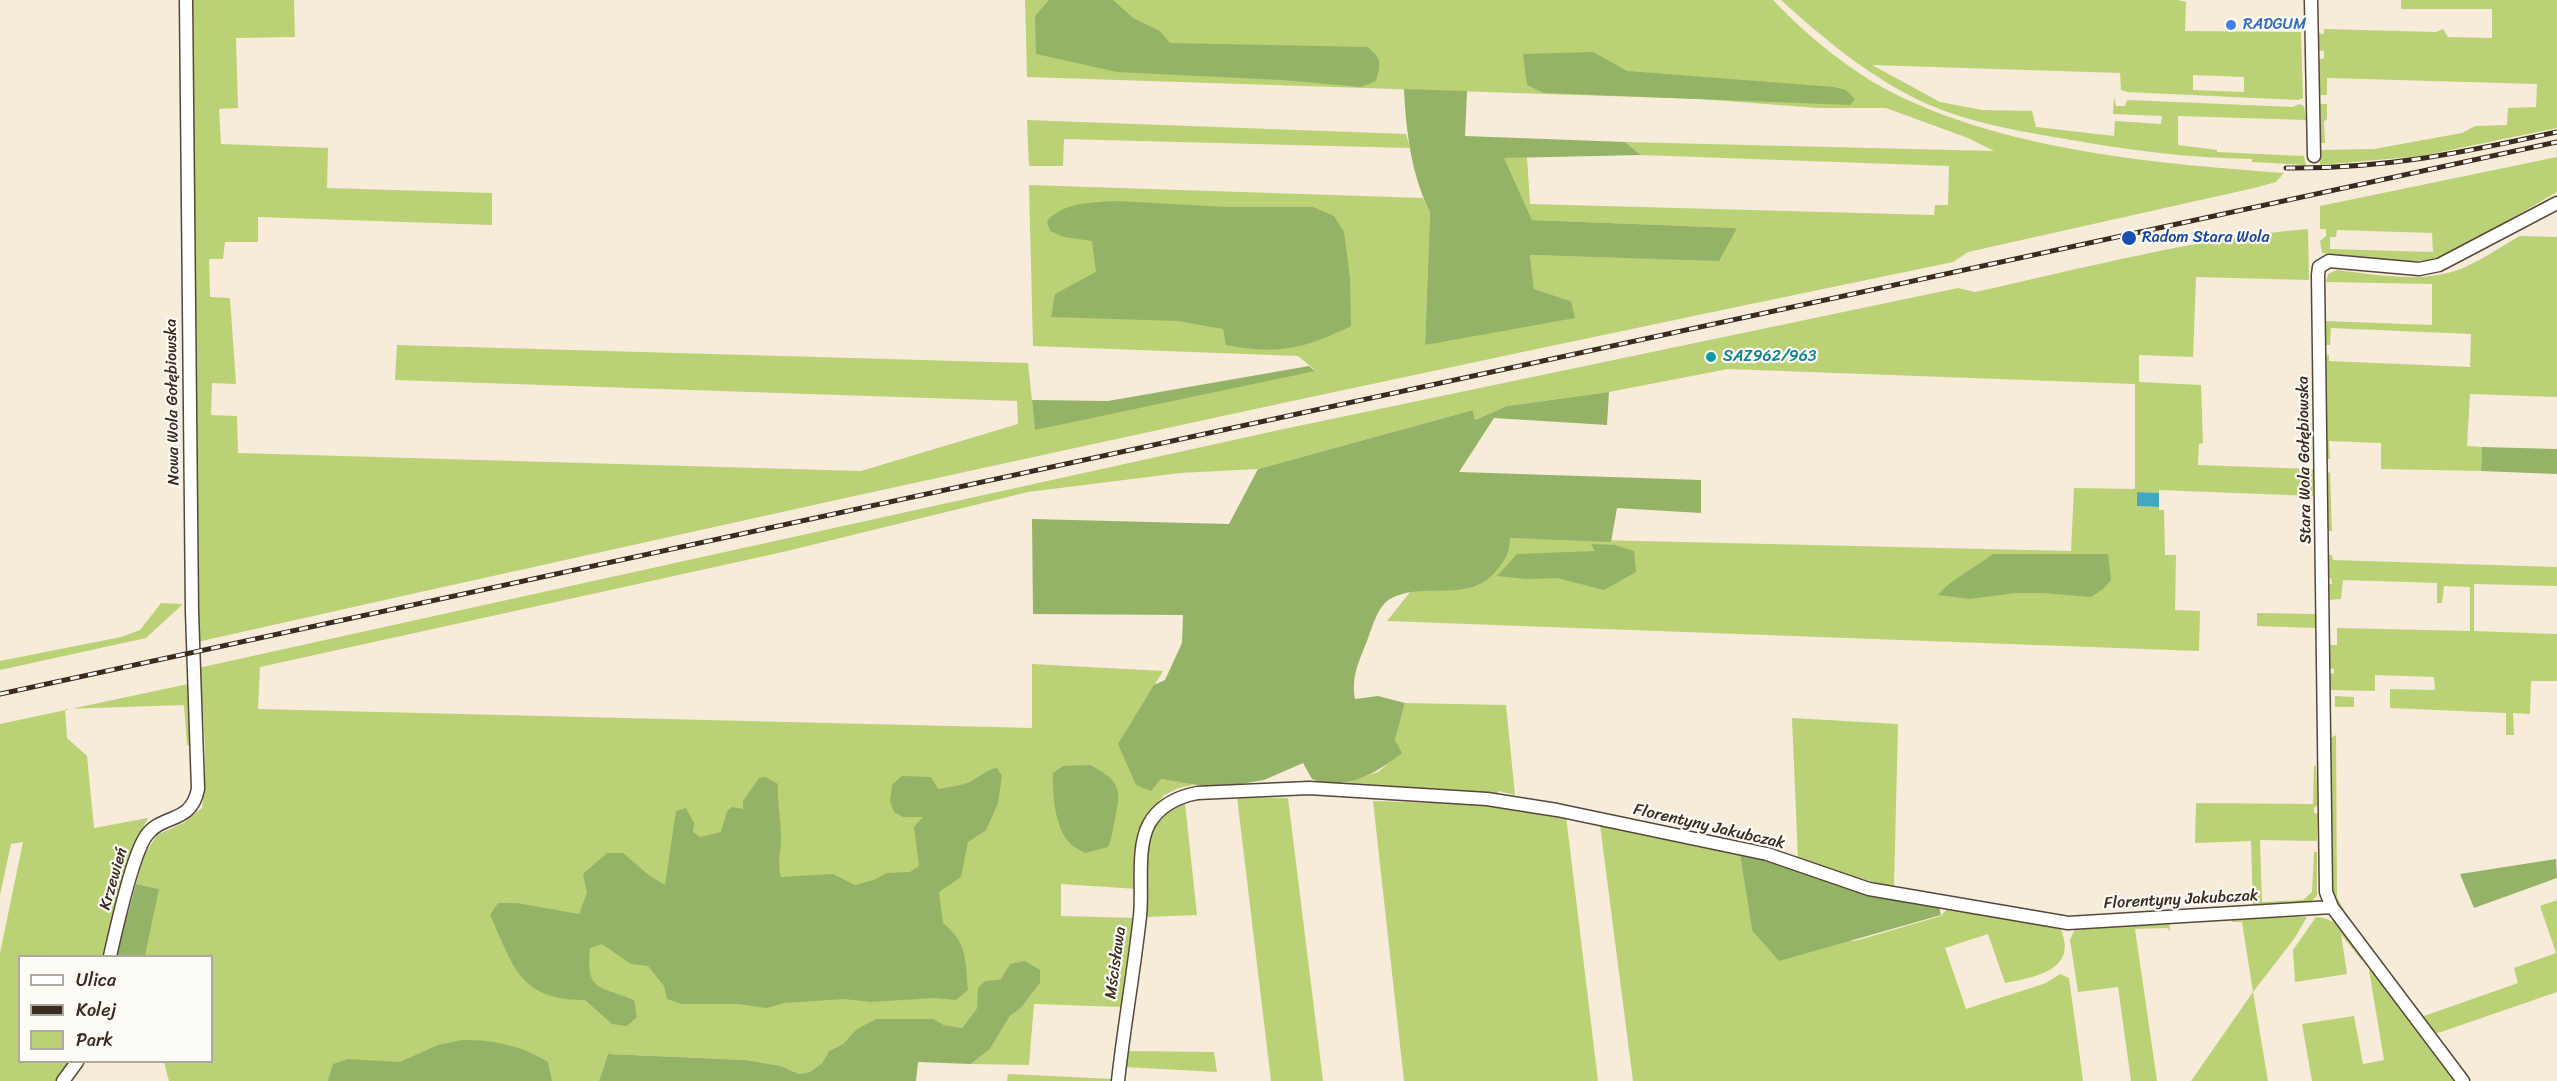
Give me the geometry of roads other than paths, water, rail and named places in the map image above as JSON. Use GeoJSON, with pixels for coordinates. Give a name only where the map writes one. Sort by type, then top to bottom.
{"type":"FeatureCollection","features":[{"type":"Feature","properties":{"kind":"street","name":"Nowa Wola Gołębiowska"},"geometry":{"type":"LineString","coordinates":[[186,0],[192,643],[198,789],[196,802]]}},
{"type":"Feature","properties":{"kind":"street"},"geometry":{"type":"LineString","coordinates":[[2311,0],[2314,156]]}},
{"type":"Feature","properties":{"kind":"street","name":"Stara Wola Gołębiowska"},"geometry":{"type":"LineString","coordinates":[[2332,907],[2326,892],[2325,878],[2318,271],[2322,264],[2329,261],[2418,269],[2439,265],[2557,203]]}},
{"type":"Feature","properties":{"kind":"street","name":"Florentyny Jakubczak"},"geometry":{"type":"LineString","coordinates":[[1141,851],[1148,826],[1159,810],[1181,796],[1309,788],[1487,799],[1557,810],[1767,854],[1869,889],[2068,923],[2332,907]]}},
{"type":"Feature","properties":{"kind":"street","name":"Krzewień"},"geometry":{"type":"LineString","coordinates":[[111,955],[142,843],[154,827],[188,812],[196,802]]}},
{"type":"Feature","properties":{"kind":"street","name":"Mścisława"},"geometry":{"type":"LineString","coordinates":[[1118,1081],[1140,916],[1143,879],[1141,851]]}},
{"type":"Feature","properties":{"kind":"street"},"geometry":{"type":"LineString","coordinates":[[2332,907],[2463,1081]]}},
{"type":"Feature","properties":{"kind":"street"},"geometry":{"type":"LineString","coordinates":[[63,1081],[76,1063]]}},
{"type":"Feature","properties":{"kind":"water"},"geometry":{"type":"Polygon","coordinates":[[[2137,492],[2159,493],[2159,507],[2137,506],[2137,492]]]}},
{"type":"Feature","properties":{"kind":"railway"},"geometry":{"type":"LineString","coordinates":[[2286,168],[2390,163],[2488,147],[2557,132]]}},
{"type":"Feature","properties":{"kind":"railway"},"geometry":{"type":"LineString","coordinates":[[0,694],[2557,142]]}},
{"type":"Feature","properties":{"kind":"place","name":"RADGUM"},"geometry":{"type":"Point","coordinates":[2231,25]}},
{"type":"Feature","properties":{"kind":"place","name":"Radom Stara Wola"},"geometry":{"type":"Point","coordinates":[2129,238]}},
{"type":"Feature","properties":{"kind":"place","name":"SAZ962/963"},"geometry":{"type":"Point","coordinates":[1711,357]}}]}
